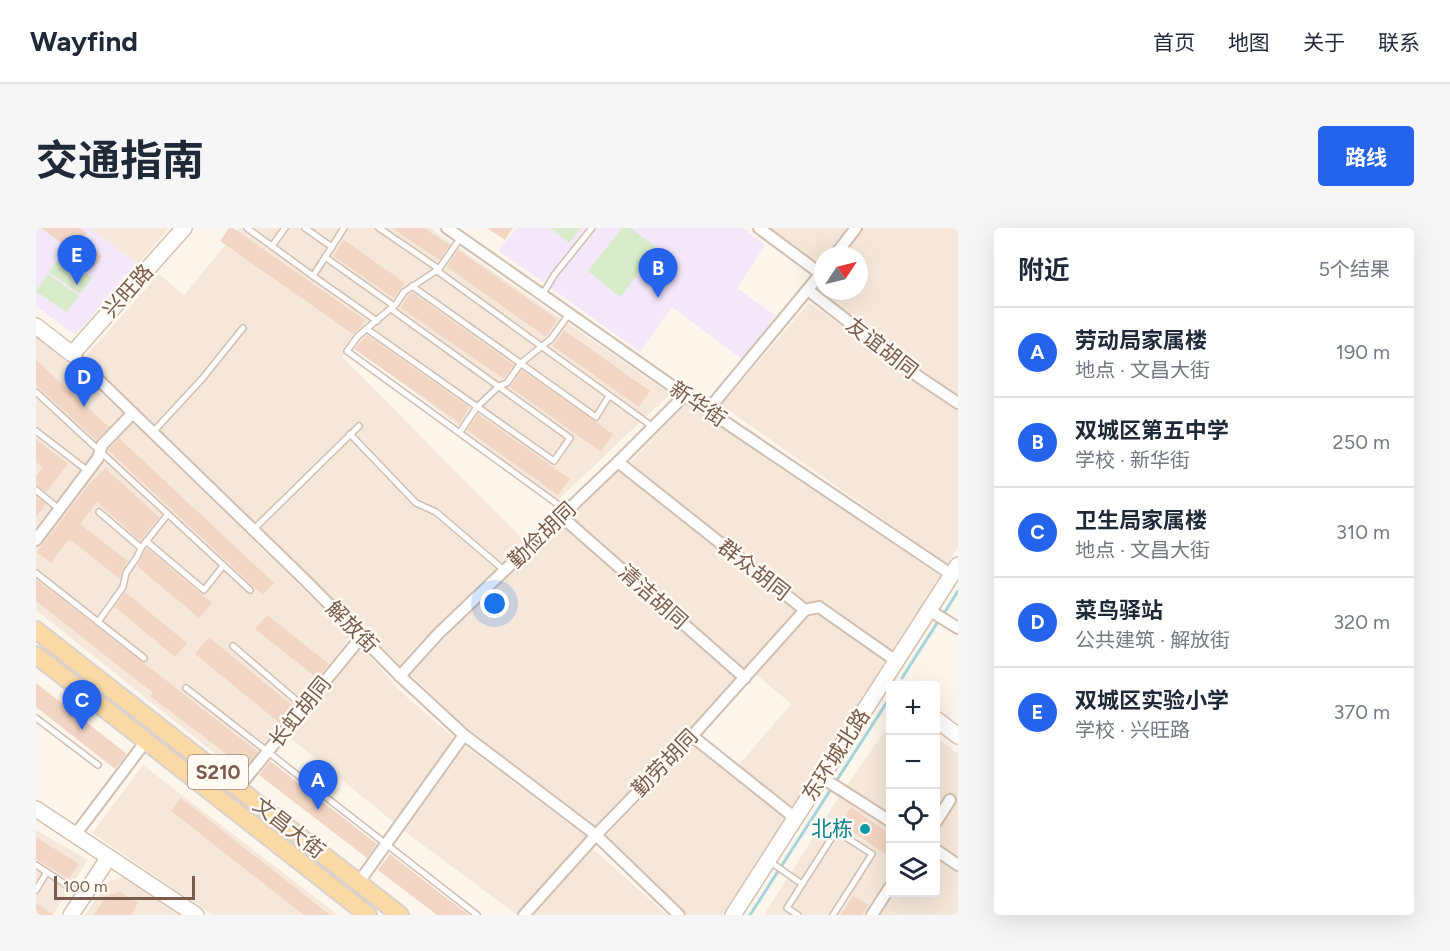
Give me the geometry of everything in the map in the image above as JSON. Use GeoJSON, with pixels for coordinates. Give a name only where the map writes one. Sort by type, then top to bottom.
{"type":"FeatureCollection","features":[{"type":"Feature","properties":{"kind":"main road","name":"兴旺路"},"geometry":{"type":"LineString","coordinates":[[72,354],[184,228]]}},
{"type":"Feature","properties":{"kind":"main road","name":"解放街"},"geometry":{"type":"LineString","coordinates":[[36,326],[72,354]]}},
{"type":"Feature","properties":{"kind":"main road","name":"东环城北路"},"geometry":{"type":"LineString","coordinates":[[889,681],[896,661],[947,619],[955,570]]}},
{"type":"Feature","properties":{"kind":"main road","name":"文昌大街"},"geometry":{"type":"LineString","coordinates":[[36,630],[400,915]]}},
{"type":"Feature","properties":{"kind":"main road","name":"文昌大街"},"geometry":{"type":"LineString","coordinates":[[36,654],[368,915]]}},
{"type":"Feature","properties":{"kind":"main road","name":"东环城北路"},"geometry":{"type":"LineString","coordinates":[[733,915],[772,864],[795,818],[830,782],[886,687]]}},
{"type":"Feature","properties":{"kind":"main road"},"geometry":{"type":"LineString","coordinates":[[940,722],[958,736]]}},
{"type":"Feature","properties":{"kind":"main road"},"geometry":{"type":"LineString","coordinates":[[36,809],[196,915]]}},
{"type":"Feature","properties":{"kind":"main road"},"geometry":{"type":"LineString","coordinates":[[71,915],[109,857]]}},
{"type":"Feature","properties":{"kind":"street","name":"新华街"},"geometry":{"type":"LineString","coordinates":[[447,228],[685,395],[955,570]]}},
{"type":"Feature","properties":{"kind":"street"},"geometry":{"type":"LineString","coordinates":[[759,228],[814,266]]}},
{"type":"Feature","properties":{"kind":"street"},"geometry":{"type":"LineString","coordinates":[[842,246],[856,228]]}},
{"type":"Feature","properties":{"kind":"street"},"geometry":{"type":"LineString","coordinates":[[708,410],[814,282]]}},
{"type":"Feature","properties":{"kind":"street","name":"友谊胡同"},"geometry":{"type":"LineString","coordinates":[[808,290],[919,377],[958,403]]}},
{"type":"Feature","properties":{"kind":"street","name":"解放街"},"geometry":{"type":"LineString","coordinates":[[72,354],[362,636],[400,676],[464,735],[596,835],[679,915]]}},
{"type":"Feature","properties":{"kind":"street","name":"勤俭胡同"},"geometry":{"type":"LineString","coordinates":[[400,676],[438,634],[685,395]]}},
{"type":"Feature","properties":{"kind":"street"},"geometry":{"type":"LineString","coordinates":[[37,535],[98,458],[102,445],[133,413]]}},
{"type":"Feature","properties":{"kind":"street","name":"群众胡同"},"geometry":{"type":"LineString","coordinates":[[618,462],[805,610],[819,607],[896,661]]}},
{"type":"Feature","properties":{"kind":"street","name":"清洁胡同"},"geometry":{"type":"LineString","coordinates":[[564,513],[745,678]]}},
{"type":"Feature","properties":{"kind":"street","name":"勤劳胡同"},"geometry":{"type":"LineString","coordinates":[[524,915],[596,835],[692,736],[805,610]]}},
{"type":"Feature","properties":{"kind":"street","name":"长虹胡同"},"geometry":{"type":"LineString","coordinates":[[238,788],[362,636]]}},
{"type":"Feature","properties":{"kind":"street"},"geometry":{"type":"LineString","coordinates":[[359,882],[464,735]]}},
{"type":"Feature","properties":{"kind":"street"},"geometry":{"type":"LineString","coordinates":[[692,736],[795,818]]}},
{"type":"Feature","properties":{"kind":"street"},"geometry":{"type":"LineString","coordinates":[[75,836],[146,741]]}},
{"type":"Feature","properties":{"kind":"street"},"geometry":{"type":"LineString","coordinates":[[830,782],[886,818]]}},
{"type":"Feature","properties":{"kind":"street"},"geometry":{"type":"LineString","coordinates":[[940,816],[950,800]]}},
{"type":"Feature","properties":{"kind":"street"},"geometry":{"type":"LineString","coordinates":[[940,853],[958,865]]}},
{"type":"Feature","properties":{"kind":"street"},"geometry":{"type":"LineString","coordinates":[[872,915],[886,894]]}},
{"type":"Feature","properties":{"kind":"lane"},"geometry":{"type":"LineString","coordinates":[[247,228],[376,321]]}},
{"type":"Feature","properties":{"kind":"lane"},"geometry":{"type":"LineString","coordinates":[[272,246],[285,228]]}},
{"type":"Feature","properties":{"kind":"lane"},"geometry":{"type":"LineString","coordinates":[[305,228],[332,247]]}},
{"type":"Feature","properties":{"kind":"lane"},"geometry":{"type":"LineString","coordinates":[[313,276],[344,228]]}},
{"type":"Feature","properties":{"kind":"lane"},"geometry":{"type":"LineString","coordinates":[[379,228],[653,427]]}},
{"type":"Feature","properties":{"kind":"lane"},"geometry":{"type":"LineString","coordinates":[[542,295],[555,274],[592,228]]}},
{"type":"Feature","properties":{"kind":"lane"},"geometry":{"type":"LineString","coordinates":[[461,237],[437,270],[404,292],[392,307],[358,336],[347,351],[460,432],[564,513]]}},
{"type":"Feature","properties":{"kind":"lane"},"geometry":{"type":"LineString","coordinates":[[326,257],[570,438],[554,461],[367,329]]}},
{"type":"Feature","properties":{"kind":"lane"},"geometry":{"type":"LineString","coordinates":[[412,286],[596,417],[609,396]]}},
{"type":"Feature","properties":{"kind":"lane"},"geometry":{"type":"LineString","coordinates":[[460,432],[477,407],[500,386],[507,383],[521,363],[550,339],[569,314]]}},
{"type":"Feature","properties":{"kind":"lane"},"geometry":{"type":"LineString","coordinates":[[153,432],[202,380],[243,328]]}},
{"type":"Feature","properties":{"kind":"lane"},"geometry":{"type":"LineString","coordinates":[[36,392],[250,590]]}},
{"type":"Feature","properties":{"kind":"lane"},"geometry":{"type":"LineString","coordinates":[[253,530],[359,426]]}},
{"type":"Feature","properties":{"kind":"lane"},"geometry":{"type":"LineString","coordinates":[[36,431],[88,471]]}},
{"type":"Feature","properties":{"kind":"lane"},"geometry":{"type":"LineString","coordinates":[[350,434],[416,502],[436,512],[505,571]]}},
{"type":"Feature","properties":{"kind":"lane"},"geometry":{"type":"LineString","coordinates":[[36,490],[59,509]]}},
{"type":"Feature","properties":{"kind":"lane"},"geometry":{"type":"LineString","coordinates":[[99,512],[141,548]]}},
{"type":"Feature","properties":{"kind":"lane"},"geometry":{"type":"LineString","coordinates":[[98,621],[123,587],[126,573],[141,548],[168,514]]}},
{"type":"Feature","properties":{"kind":"lane"},"geometry":{"type":"LineString","coordinates":[[146,541],[204,590],[223,566]]}},
{"type":"Feature","properties":{"kind":"lane"},"geometry":{"type":"LineString","coordinates":[[36,573],[144,657]]}},
{"type":"Feature","properties":{"kind":"lane"},"geometry":{"type":"LineString","coordinates":[[233,646],[304,706]]}},
{"type":"Feature","properties":{"kind":"lane"},"geometry":{"type":"LineString","coordinates":[[186,688],[477,915]]}},
{"type":"Feature","properties":{"kind":"lane"},"geometry":{"type":"LineString","coordinates":[[36,718],[98,765]]}},
{"type":"Feature","properties":{"kind":"lane"},"geometry":{"type":"LineString","coordinates":[[798,915],[787,908],[836,831],[872,854],[833,915]]}},
{"type":"Feature","properties":{"kind":"lane"},"geometry":{"type":"LineString","coordinates":[[772,864],[802,884]]}},
{"type":"Feature","properties":{"kind":"lane"},"geometry":{"type":"LineString","coordinates":[[36,865],[83,896]]}},
{"type":"Feature","properties":{"kind":"lane"},"geometry":{"type":"LineString","coordinates":[[36,890],[47,872]]}},
{"type":"Feature","properties":{"kind":"shaded area"},"geometry":{"type":"Polygon","coordinates":[[[36,228],[90,228],[138,264],[75,335],[36,306],[36,228]]]}},
{"type":"Feature","properties":{"kind":"shaded area"},"geometry":{"type":"Polygon","coordinates":[[[90,228],[169,228],[138,264],[90,228]]]}},
{"type":"Feature","properties":{"kind":"shaded area"},"geometry":{"type":"Polygon","coordinates":[[[239,228],[430,228],[670,394],[557,501],[350,343],[342,357],[526,542],[414,648],[400,665],[85,357],[159,274],[184,295],[239,228]]]}},
{"type":"Feature","properties":{"kind":"shaded area"},"geometry":{"type":"Polygon","coordinates":[[[517,228],[743,228],[765,245],[737,288],[776,316],[742,359],[672,307],[640,352],[498,250],[517,228]]]}},
{"type":"Feature","properties":{"kind":"shaded area"},"geometry":{"type":"Polygon","coordinates":[[[766,228],[849,228],[834,246],[814,246],[814,263],[766,228]]]}},
{"type":"Feature","properties":{"kind":"shaded area"},"geometry":{"type":"Polygon","coordinates":[[[862,228],[958,228],[958,396],[897,355],[828,300],[868,300],[868,246],[847,246],[862,228]]]}},
{"type":"Feature","properties":{"kind":"shaded area"},"geometry":{"type":"Polygon","coordinates":[[[809,303],[958,407],[958,547],[947,564],[721,405],[809,303]]]}},
{"type":"Feature","properties":{"kind":"shaded area"},"geometry":{"type":"Polygon","coordinates":[[[36,334],[130,420],[351,636],[243,776],[36,610],[36,334]]]}},
{"type":"Feature","properties":{"kind":"shaded area"},"geometry":{"type":"Polygon","coordinates":[[[688,402],[941,577],[892,654],[824,601],[806,604],[630,462],[688,402]]]}},
{"type":"Feature","properties":{"kind":"shaded area"},"geometry":{"type":"Polygon","coordinates":[[[620,469],[799,611],[743,670],[570,518],[620,469]]]}},
{"type":"Feature","properties":{"kind":"shaded area"},"geometry":{"type":"Polygon","coordinates":[[[562,524],[739,677],[690,733],[595,830],[470,732],[411,675],[459,622],[562,524]]]}},
{"type":"Feature","properties":{"kind":"shaded area"},"geometry":{"type":"Polygon","coordinates":[[[821,613],[886,662],[791,811],[737,767],[791,704],[756,674],[808,617],[821,613]]]}},
{"type":"Feature","properties":{"kind":"shaded area"},"geometry":{"type":"Polygon","coordinates":[[[363,649],[400,691],[455,739],[396,824],[288,736],[352,656],[363,649]]]}},
{"type":"Feature","properties":{"kind":"shaded area"},"geometry":{"type":"Polygon","coordinates":[[[886,730],[886,897],[940,897],[940,740],[958,754],[958,915],[764,915],[840,795],[886,730]]]}},
{"type":"Feature","properties":{"kind":"shaded area"},"geometry":{"type":"Polygon","coordinates":[[[694,744],[786,818],[722,915],[688,915],[606,836],[694,744]]]}},
{"type":"Feature","properties":{"kind":"shaded area"},"geometry":{"type":"Polygon","coordinates":[[[465,746],[588,838],[517,915],[404,831],[465,746]]]}},
{"type":"Feature","properties":{"kind":"shaded area"},"geometry":{"type":"Polygon","coordinates":[[[143,765],[338,915],[213,915],[92,833],[143,765]]]}},
{"type":"Feature","properties":{"kind":"shaded area"},"geometry":{"type":"Polygon","coordinates":[[[36,830],[88,860],[53,915],[36,915],[36,830]]]}},
{"type":"Feature","properties":{"kind":"shaded area"},"geometry":{"type":"Polygon","coordinates":[[[593,849],[667,915],[531,915],[593,849]]]}},
{"type":"Feature","properties":{"kind":"shaded area"},"geometry":{"type":"Polygon","coordinates":[[[125,877],[182,915],[85,915],[108,881],[125,877]]]}},
{"type":"Feature","properties":{"kind":"green space"},"geometry":{"type":"Polygon","coordinates":[[[550,228],[581,228],[569,243],[550,228]]]}},
{"type":"Feature","properties":{"kind":"green space"},"geometry":{"type":"Polygon","coordinates":[[[622,228],[631,228],[658,249],[620,297],[588,271],[622,228]]]}},
{"type":"Feature","properties":{"kind":"green space"},"geometry":{"type":"Polygon","coordinates":[[[61,256],[92,278],[80,294],[49,272],[61,256]]]}},
{"type":"Feature","properties":{"kind":"green space"},"geometry":{"type":"Polygon","coordinates":[[[48,274],[79,296],[66,312],[36,291],[48,274]]]}},
{"type":"Feature","properties":{"kind":"building"},"geometry":{"type":"Polygon","coordinates":[[[41,228],[80,228],[87,233],[81,240],[102,256],[94,267],[41,228]]]}},
{"type":"Feature","properties":{"kind":"building"},"geometry":{"type":"Polygon","coordinates":[[[229,228],[233,228],[365,320],[360,328],[353,334],[220,241],[229,228]]]}},
{"type":"Feature","properties":{"kind":"building"},"geometry":{"type":"Polygon","coordinates":[[[392,228],[424,228],[450,245],[439,260],[392,228]]]}},
{"type":"Feature","properties":{"kind":"building"},"geometry":{"type":"Polygon","coordinates":[[[487,228],[513,228],[505,240],[487,228]]]}},
{"type":"Feature","properties":{"kind":"building"},"geometry":{"type":"Polygon","coordinates":[[[344,240],[405,283],[394,298],[333,256],[344,240]]]}},
{"type":"Feature","properties":{"kind":"building"},"geometry":{"type":"Polygon","coordinates":[[[458,250],[557,319],[547,336],[447,267],[458,250]]]}},
{"type":"Feature","properties":{"kind":"building"},"geometry":{"type":"Polygon","coordinates":[[[412,292],[514,365],[504,379],[401,308],[412,292]]]}},
{"type":"Feature","properties":{"kind":"building"},"geometry":{"type":"Polygon","coordinates":[[[564,330],[650,391],[639,407],[553,346],[564,330]]]}},
{"type":"Feature","properties":{"kind":"building"},"geometry":{"type":"Polygon","coordinates":[[[367,335],[469,407],[460,423],[354,349],[367,335]]]}},
{"type":"Feature","properties":{"kind":"building"},"geometry":{"type":"Polygon","coordinates":[[[36,360],[109,427],[96,440],[36,385],[36,360]]]}},
{"type":"Feature","properties":{"kind":"building"},"geometry":{"type":"Polygon","coordinates":[[[522,370],[613,434],[601,452],[510,387],[522,370]]]}},
{"type":"Feature","properties":{"kind":"building"},"geometry":{"type":"Polygon","coordinates":[[[478,414],[570,479],[558,495],[467,430],[478,414]]]}},
{"type":"Feature","properties":{"kind":"building"},"geometry":{"type":"Polygon","coordinates":[[[119,438],[274,583],[263,595],[108,450],[119,438]]]}},
{"type":"Feature","properties":{"kind":"building"},"geometry":{"type":"Polygon","coordinates":[[[36,439],[68,464],[46,492],[36,485],[36,476],[43,467],[36,462],[36,439]]]}},
{"type":"Feature","properties":{"kind":"building"},"geometry":{"type":"Polygon","coordinates":[[[105,468],[159,517],[140,541],[97,502],[80,524],[128,561],[119,578],[69,539],[51,563],[37,552],[86,488],[105,468]]]}},
{"type":"Feature","properties":{"kind":"building"},"geometry":{"type":"Polygon","coordinates":[[[36,496],[46,504],[36,517],[36,496]]]}},
{"type":"Feature","properties":{"kind":"building"},"geometry":{"type":"Polygon","coordinates":[[[147,548],[212,603],[199,618],[137,566],[147,548]]]}},
{"type":"Feature","properties":{"kind":"building"},"geometry":{"type":"Polygon","coordinates":[[[36,579],[258,752],[245,768],[150,696],[153,693],[36,601],[36,579]]]}},
{"type":"Feature","properties":{"kind":"building"},"geometry":{"type":"Polygon","coordinates":[[[125,592],[187,643],[175,657],[115,607],[125,592]]]}},
{"type":"Feature","properties":{"kind":"building"},"geometry":{"type":"Polygon","coordinates":[[[267,615],[329,664],[317,678],[255,629],[267,615]]]}},
{"type":"Feature","properties":{"kind":"building"},"geometry":{"type":"Polygon","coordinates":[[[209,637],[294,707],[281,724],[195,654],[209,637]]]}},
{"type":"Feature","properties":{"kind":"building"},"geometry":{"type":"Polygon","coordinates":[[[36,683],[127,754],[115,769],[36,707],[36,683]]]}},
{"type":"Feature","properties":{"kind":"building"},"geometry":{"type":"Polygon","coordinates":[[[270,761],[377,844],[367,858],[259,775],[270,761]]]}},
{"type":"Feature","properties":{"kind":"building"},"geometry":{"type":"Polygon","coordinates":[[[181,798],[330,915],[304,915],[171,811],[181,798]]]}},
{"type":"Feature","properties":{"kind":"building","name":"北栋"},"geometry":{"type":"Polygon","coordinates":[[[851,807],[886,832],[886,855],[840,823],[851,807]]]}},
{"type":"Feature","properties":{"kind":"building"},"geometry":{"type":"Polygon","coordinates":[[[36,837],[79,864],[69,879],[36,859],[36,837]]]}},
{"type":"Feature","properties":{"kind":"building"},"geometry":{"type":"Polygon","coordinates":[[[390,854],[469,915],[437,915],[378,870],[390,854]]]}},
{"type":"Feature","properties":{"kind":"building"},"geometry":{"type":"Polygon","coordinates":[[[120,892],[138,903],[131,915],[94,915],[106,896],[120,892]]]}},
{"type":"Feature","properties":{"kind":"building"},"geometry":{"type":"Polygon","coordinates":[[[853,896],[869,905],[862,915],[841,915],[853,896]]]}},
{"type":"Feature","properties":{"kind":"building"},"geometry":{"type":"Polygon","coordinates":[[[36,903],[54,915],[36,915],[36,903]]]}},
{"type":"Feature","properties":{"kind":"waterway"},"geometry":{"type":"LineString","coordinates":[[943,615],[958,591]]}},
{"type":"Feature","properties":{"kind":"waterway"},"geometry":{"type":"LineString","coordinates":[[902,678],[939,620]]}},
{"type":"Feature","properties":{"kind":"waterway"},"geometry":{"type":"LineString","coordinates":[[750,915],[886,704]]}},
{"type":"Feature","properties":{"kind":"place","name":"双城区实验小学"},"geometry":{"type":"Point","coordinates":[77,285]}},
{"type":"Feature","properties":{"kind":"place","name":"双城区第五中学"},"geometry":{"type":"Point","coordinates":[658,298]}},
{"type":"Feature","properties":{"kind":"place","name":"菜鸟驿站"},"geometry":{"type":"Point","coordinates":[84,407]}},
{"type":"Feature","properties":{"kind":"place","name":"卫生局家属楼"},"geometry":{"type":"Point","coordinates":[82,730]}},
{"type":"Feature","properties":{"kind":"place","name":"劳动局家属楼"},"geometry":{"type":"Point","coordinates":[318,810]}},
{"type":"Feature","properties":{"kind":"place","name":"北栋"},"geometry":{"type":"Point","coordinates":[865,829]}}]}
